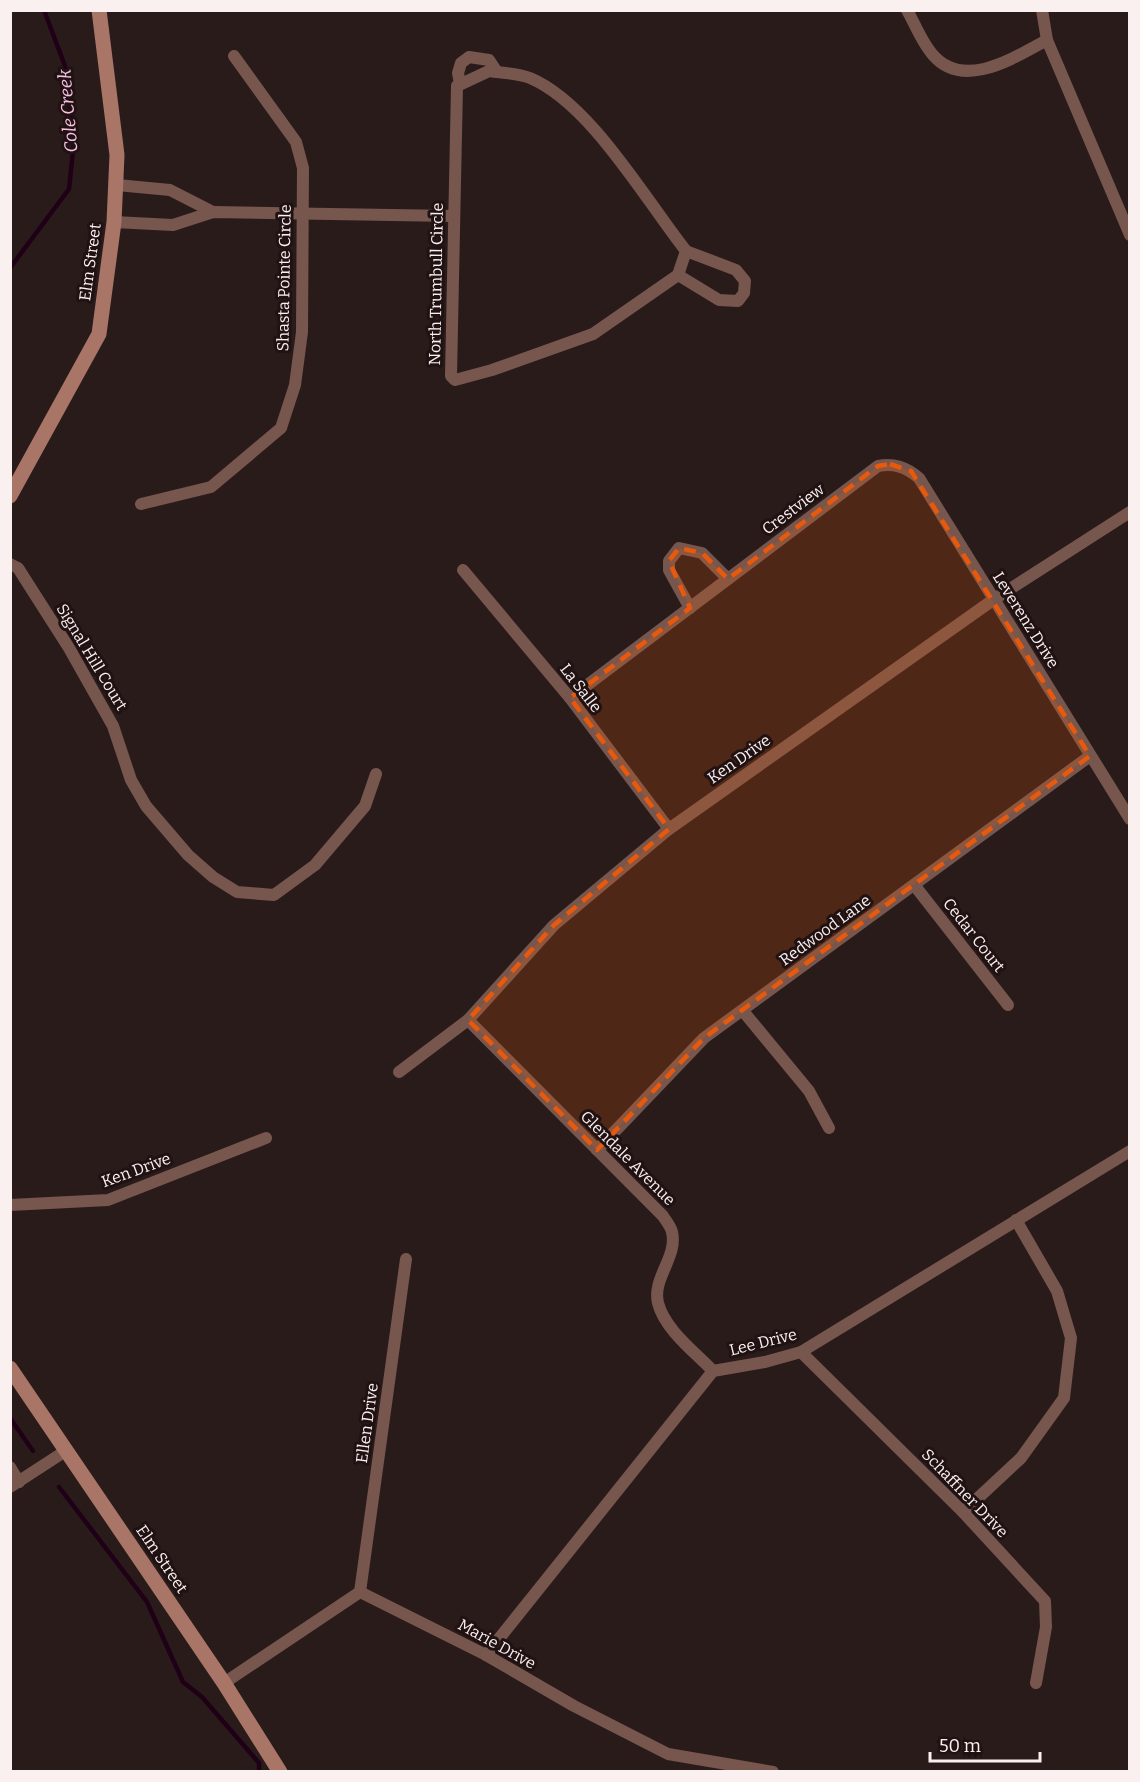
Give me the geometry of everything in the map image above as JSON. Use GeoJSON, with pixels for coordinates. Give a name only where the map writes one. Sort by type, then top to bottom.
{"type":"FeatureCollection","features":[{"type":"Feature","properties":{"kind":"main road","name":"Elm Street"},"geometry":{"type":"LineString","coordinates":[[10,496],[99,334],[114,222],[117,152],[99,10]]}},
{"type":"Feature","properties":{"kind":"main road","name":"Elm Street"},"geometry":{"type":"LineString","coordinates":[[10,1368],[225,1683],[280,1772]]}},
{"type":"Feature","properties":{"kind":"street"},"geometry":{"type":"LineString","coordinates":[[907,10],[933,56],[954,69],[968,72],[982,70],[1008,60],[1047,40]]}},
{"type":"Feature","properties":{"kind":"street"},"geometry":{"type":"LineString","coordinates":[[1042,10],[1047,40],[1130,235]]}},
{"type":"Feature","properties":{"kind":"street","name":"Shasta Pointe Circle"},"geometry":{"type":"LineString","coordinates":[[141,504],[211,487],[280,428],[295,386],[302,332],[303,168],[296,142],[234,56]]}},
{"type":"Feature","properties":{"kind":"street","name":"North Trumbull Circle"},"geometry":{"type":"LineString","coordinates":[[497,72],[489,60],[469,57],[460,63],[458,73],[460,84],[458,86],[453,216],[451,376],[455,380],[492,370],[593,334],[678,275]]}},
{"type":"Feature","properties":{"kind":"street","name":"North Trumbull Circle"},"geometry":{"type":"LineString","coordinates":[[460,84],[489,71],[497,72],[531,78],[571,103],[639,186],[686,251]]}},
{"type":"Feature","properties":{"kind":"street"},"geometry":{"type":"LineString","coordinates":[[117,185],[170,190],[213,212]]}},
{"type":"Feature","properties":{"kind":"street"},"geometry":{"type":"LineString","coordinates":[[114,222],[173,225],[213,212],[453,216]]}},
{"type":"Feature","properties":{"kind":"street"},"geometry":{"type":"LineString","coordinates":[[686,251],[736,270],[745,281],[744,293],[738,301],[719,300],[678,275],[686,251]]}},
{"type":"Feature","properties":{"kind":"street","name":"Leverenz Drive"},"geometry":{"type":"LineString","coordinates":[[878,466],[890,464],[901,467],[919,478],[1130,819]]}},
{"type":"Feature","properties":{"kind":"street","name":"Crestview"},"geometry":{"type":"LineString","coordinates":[[570,698],[878,466]]}},
{"type":"Feature","properties":{"kind":"street","name":"Ken Drive"},"geometry":{"type":"LineString","coordinates":[[399,1072],[468,1020],[554,925],[669,830],[993,600],[1130,512]]}},
{"type":"Feature","properties":{"kind":"street"},"geometry":{"type":"LineString","coordinates":[[690,608],[669,570],[669,561],[680,548],[702,553],[728,579]]}},
{"type":"Feature","properties":{"kind":"street","name":"Signal Hill Court"},"geometry":{"type":"LineString","coordinates":[[10,564],[18,568],[69,648],[108,716],[131,780],[146,806],[188,855],[213,878],[237,892],[274,895],[315,865],[365,806],[376,774]]}},
{"type":"Feature","properties":{"kind":"street","name":"La Salle"},"geometry":{"type":"LineString","coordinates":[[463,570],[570,698],[669,830]]}},
{"type":"Feature","properties":{"kind":"street","name":"Redwood Lane"},"geometry":{"type":"LineString","coordinates":[[597,1150],[704,1038],[1090,756]]}},
{"type":"Feature","properties":{"kind":"street","name":"Cedar Court"},"geometry":{"type":"LineString","coordinates":[[915,886],[1008,1005]]}},
{"type":"Feature","properties":{"kind":"street"},"geometry":{"type":"LineString","coordinates":[[743,1011],[809,1091],[829,1128]]}},
{"type":"Feature","properties":{"kind":"street","name":"Glendale Avenue"},"geometry":{"type":"LineString","coordinates":[[468,1020],[663,1216],[672,1232],[672,1249],[658,1286],[658,1302],[675,1332],[713,1371]]}},
{"type":"Feature","properties":{"kind":"street","name":"Ken Drive"},"geometry":{"type":"LineString","coordinates":[[10,1205],[108,1200],[266,1138]]}},
{"type":"Feature","properties":{"kind":"street","name":"Lee Drive"},"geometry":{"type":"LineString","coordinates":[[486,1655],[713,1371],[765,1362],[801,1352],[1130,1151]]}},
{"type":"Feature","properties":{"kind":"street"},"geometry":{"type":"LineString","coordinates":[[963,1512],[1021,1458],[1064,1398],[1071,1338],[1057,1291],[1016,1220]]}},
{"type":"Feature","properties":{"kind":"street","name":"Ellen Drive"},"geometry":{"type":"LineString","coordinates":[[360,1592],[406,1259]]}},
{"type":"Feature","properties":{"kind":"street","name":"Schaffner Drive"},"geometry":{"type":"LineString","coordinates":[[801,1352],[963,1512],[1045,1600],[1046,1627],[1036,1683]]}},
{"type":"Feature","properties":{"kind":"street"},"geometry":{"type":"LineString","coordinates":[[10,1467],[15,1484],[67,1450]]}},
{"type":"Feature","properties":{"kind":"street"},"geometry":{"type":"LineString","coordinates":[[225,1683],[360,1592]]}},
{"type":"Feature","properties":{"kind":"street","name":"Marie Drive"},"geometry":{"type":"LineString","coordinates":[[360,1592],[486,1655],[574,1706],[668,1754],[773,1772]]}},
{"type":"Feature","properties":{"kind":"highlighted area"},"geometry":{"type":"Polygon","coordinates":[[[890,464],[911,471],[1090,756],[704,1038],[597,1150],[468,1020],[554,925],[669,829],[570,698],[690,608],[669,561],[679,548],[702,553],[728,579],[878,466],[890,464]]]}},
{"type":"Feature","properties":{"kind":"waterway","name":"Cole Creek"},"geometry":{"type":"LineString","coordinates":[[10,268],[69,189],[74,142],[65,66],[44,10]]}},
{"type":"Feature","properties":{"kind":"waterway"},"geometry":{"type":"LineString","coordinates":[[10,1418],[33,1451]]}},
{"type":"Feature","properties":{"kind":"waterway"},"geometry":{"type":"LineString","coordinates":[[59,1487],[147,1602],[183,1682],[202,1697],[259,1763],[259,1772]]}}]}
